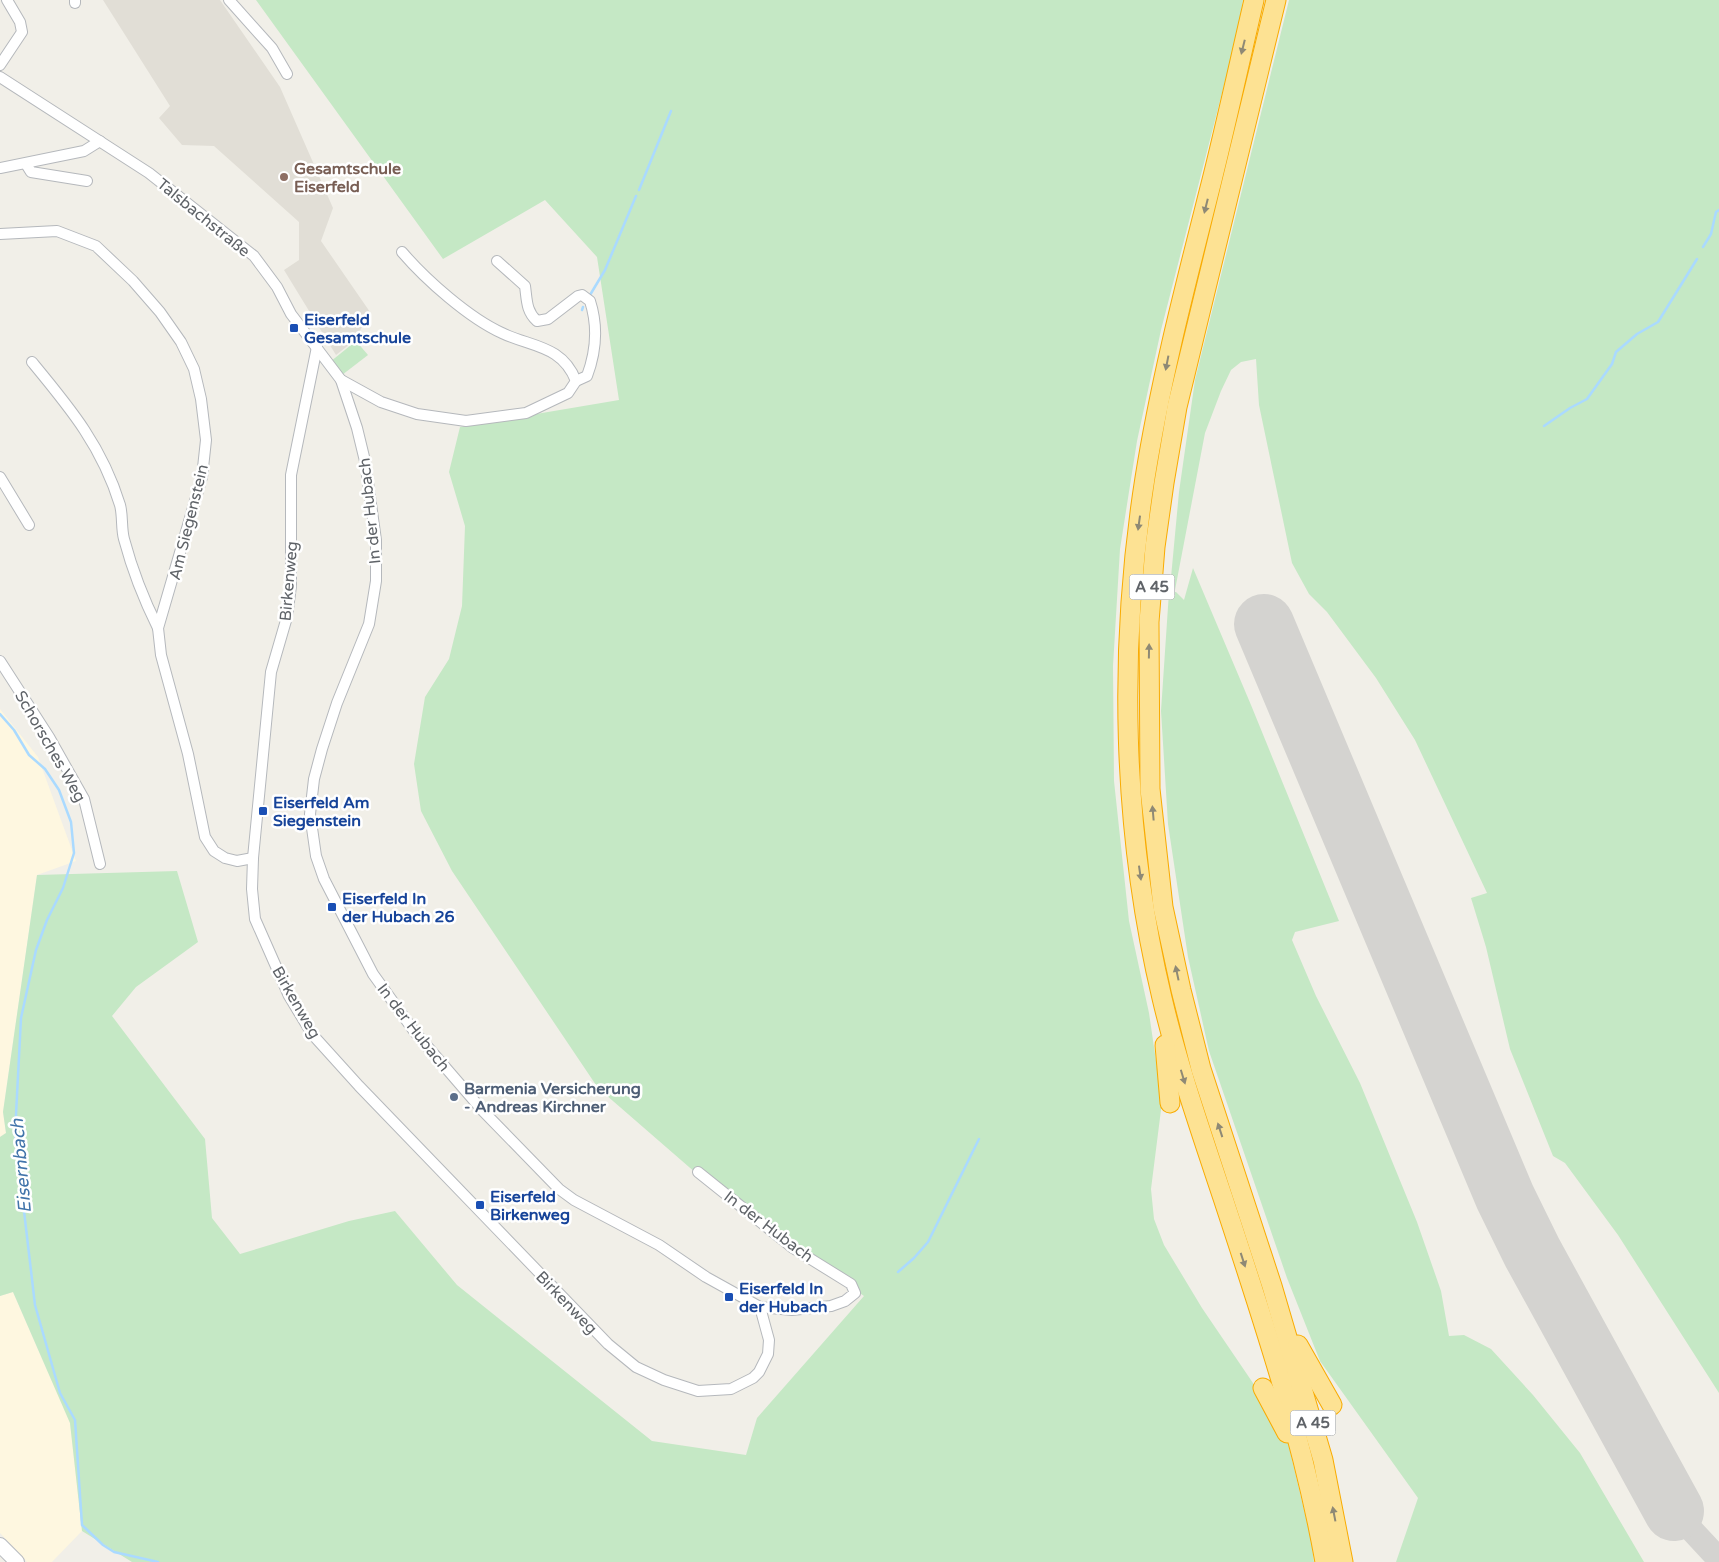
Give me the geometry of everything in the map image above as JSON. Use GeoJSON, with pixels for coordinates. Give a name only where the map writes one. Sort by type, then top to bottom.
{"type":"FeatureCollection","features":[{"type":"Feature","properties":{"kind":"highway","name":"A 45"},"geometry":{"type":"LineString","coordinates":[[1254,0],[1172,340],[1145,479],[1136,546],[1130,622],[1128,719],[1131,792],[1145,912],[1161,996],[1182,1074],[1256,1302],[1302,1462],[1325,1562]]}},
{"type":"Feature","properties":{"kind":"highway","name":"A 45"},"geometry":{"type":"LineString","coordinates":[[1276,0],[1175,416],[1155,547],[1149,622],[1148,719],[1150,789],[1163,907],[1181,990],[1201,1069],[1272,1286],[1324,1460],[1344,1562]]}},
{"type":"Feature","properties":{"kind":"highway"},"geometry":{"type":"LineString","coordinates":[[1161,996],[1170,1103]]}},
{"type":"Feature","properties":{"kind":"highway"},"geometry":{"type":"LineString","coordinates":[[1272,1286],[1294,1337],[1332,1405]]}},
{"type":"Feature","properties":{"kind":"highway"},"geometry":{"type":"LineString","coordinates":[[1263,1388],[1302,1462]]}},
{"type":"Feature","properties":{"kind":"main road"},"geometry":{"type":"LineString","coordinates":[[0,1545],[17,1562]]}},
{"type":"Feature","properties":{"kind":"street"},"geometry":{"type":"LineString","coordinates":[[0,65],[22,32],[20,22],[7,0]]}},
{"type":"Feature","properties":{"kind":"street"},"geometry":{"type":"LineString","coordinates":[[229,0],[272,48],[287,74]]}},
{"type":"Feature","properties":{"kind":"street","name":"Talsbachstraße"},"geometry":{"type":"LineString","coordinates":[[0,77],[149,172],[254,256],[277,287],[291,314],[341,380],[380,402],[417,414],[466,421],[526,414],[568,392],[576,381],[586,376],[593,358],[594,317],[590,301],[586,297],[578,296],[548,319],[538,321],[532,316],[526,303],[525,286],[498,261]]}},
{"type":"Feature","properties":{"kind":"street"},"geometry":{"type":"LineString","coordinates":[[0,168],[26,164],[84,150],[100,141]]}},
{"type":"Feature","properties":{"kind":"street"},"geometry":{"type":"LineString","coordinates":[[26,164],[31,172],[87,181]]}},
{"type":"Feature","properties":{"kind":"street","name":"Am Siegenstein"},"geometry":{"type":"LineString","coordinates":[[0,234],[57,231],[76,236],[96,246],[133,281],[160,312],[181,342],[194,369],[201,399],[206,440],[202,477],[158,628],[161,655],[188,754],[205,836],[214,851],[225,858],[237,861],[253,858]]}},
{"type":"Feature","properties":{"kind":"street"},"geometry":{"type":"LineString","coordinates":[[402,252],[419,272],[457,304],[502,333],[544,346],[571,368],[576,381]]}},
{"type":"Feature","properties":{"kind":"street","name":"Birkenweg"},"geometry":{"type":"LineString","coordinates":[[317,347],[291,475],[291,586],[287,618],[271,672],[253,858],[252,889],[255,919],[289,996],[312,1034],[359,1086],[608,1344],[636,1367],[664,1380],[698,1391],[731,1389],[753,1378],[759,1372],[768,1354],[770,1340],[760,1307]]}},
{"type":"Feature","properties":{"kind":"street"},"geometry":{"type":"LineString","coordinates":[[32,362],[86,429],[106,466],[120,506],[123,537],[148,610],[158,628]]}},
{"type":"Feature","properties":{"kind":"street","name":"In der Hubach"},"geometry":{"type":"LineString","coordinates":[[341,380],[357,428],[365,461],[376,540],[376,581],[369,624],[337,703],[314,779],[310,814],[316,856],[324,879],[373,974],[414,1031],[484,1111],[560,1189],[574,1200],[659,1245],[706,1276],[760,1307],[792,1310],[831,1306],[851,1297],[854,1293],[854,1288],[793,1248],[698,1172]]}},
{"type":"Feature","properties":{"kind":"street"},"geometry":{"type":"LineString","coordinates":[[0,477],[29,525]]}},
{"type":"Feature","properties":{"kind":"street","name":"Schorsches Weg"},"geometry":{"type":"LineString","coordinates":[[0,661],[49,737],[84,799],[100,864]]}},
{"type":"Feature","properties":{"kind":"shaded area","name":"Gesamtschule Eiserfeld"},"geometry":{"type":"Polygon","coordinates":[[[103,0],[220,0],[280,87],[333,208],[321,241],[370,312],[355,340],[336,355],[284,270],[299,260],[299,222],[214,146],[182,145],[159,118],[170,106],[103,0]]]}},
{"type":"Feature","properties":{"kind":"shaded area"},"geometry":{"type":"Polygon","coordinates":[[[0,709],[38,757],[76,861],[37,875],[3,1112],[6,1133],[0,1137],[0,709]]]}},
{"type":"Feature","properties":{"kind":"shaded area"},"geometry":{"type":"Polygon","coordinates":[[[13,1292],[70,1423],[82,1531],[52,1562],[27,1562],[0,1533],[0,1296],[13,1292]]]}},
{"type":"Feature","properties":{"kind":"green space"},"geometry":{"type":"Polygon","coordinates":[[[256,0],[1243,0],[1238,31],[1161,330],[1137,441],[1120,549],[1113,666],[1114,781],[1129,921],[1149,1013],[1162,1102],[1151,1189],[1154,1219],[1164,1245],[1202,1308],[1285,1430],[1311,1539],[1314,1562],[132,1562],[82,1531],[70,1423],[13,1292],[0,1296],[0,1137],[6,1133],[3,1112],[37,875],[177,871],[198,942],[136,987],[112,1016],[205,1139],[212,1218],[240,1254],[349,1221],[395,1211],[457,1285],[652,1441],[746,1455],[757,1418],[864,1296],[727,1200],[598,1088],[452,871],[421,811],[414,764],[425,697],[449,659],[462,606],[465,526],[449,472],[460,427],[619,400],[597,257],[545,200],[443,259],[256,0]]]}},
{"type":"Feature","properties":{"kind":"green space"},"geometry":{"type":"Polygon","coordinates":[[[1289,0],[1719,0],[1719,1393],[1618,1235],[1565,1163],[1553,1156],[1510,1049],[1486,947],[1471,898],[1487,893],[1415,740],[1376,678],[1327,612],[1309,594],[1292,563],[1259,405],[1256,359],[1241,362],[1231,370],[1205,433],[1175,590],[1170,588],[1179,492],[1195,380],[1289,0]]]}},
{"type":"Feature","properties":{"kind":"green space"},"geometry":{"type":"Polygon","coordinates":[[[356,341],[368,355],[342,375],[330,362],[356,341]]]}},
{"type":"Feature","properties":{"kind":"green space"},"geometry":{"type":"Polygon","coordinates":[[[1193,568],[1339,921],[1295,932],[1292,940],[1316,996],[1360,1083],[1417,1222],[1441,1291],[1449,1336],[1464,1335],[1491,1349],[1533,1395],[1580,1453],[1644,1562],[1396,1562],[1418,1498],[1320,1361],[1287,1278],[1209,1051],[1188,957],[1168,824],[1161,711],[1169,592],[1176,592],[1184,600],[1193,568]]]}},
{"type":"Feature","properties":{"kind":"waterway"},"geometry":{"type":"LineString","coordinates":[[639,190],[671,111]]}},
{"type":"Feature","properties":{"kind":"waterway"},"geometry":{"type":"LineString","coordinates":[[590,295],[605,270],[636,196]]}},
{"type":"Feature","properties":{"kind":"waterway"},"geometry":{"type":"LineString","coordinates":[[1703,247],[1711,234],[1716,212],[1719,210]]}},
{"type":"Feature","properties":{"kind":"waterway"},"geometry":{"type":"LineString","coordinates":[[1544,426],[1587,399],[1612,364],[1616,352],[1637,334],[1658,322],[1697,259]]}},
{"type":"Feature","properties":{"kind":"waterway","name":"Eisernbach"},"geometry":{"type":"LineString","coordinates":[[0,714],[14,730],[29,755],[45,769],[59,790],[71,822],[74,853],[63,888],[47,920],[36,950],[21,1018],[15,1134],[35,1305],[60,1393],[75,1420],[82,1525],[103,1545],[114,1552],[158,1562]]}},
{"type":"Feature","properties":{"kind":"waterway"},"geometry":{"type":"LineString","coordinates":[[898,1272],[928,1242],[979,1139]]}},
{"type":"Feature","properties":{"kind":"taxiway"},"geometry":{"type":"LineString","coordinates":[[1674,1511],[1719,1557]]}},
{"type":"Feature","properties":{"kind":"runway"},"geometry":{"type":"LineString","coordinates":[[1264,624],[1505,1197],[1532,1252],[1674,1511]]}},
{"type":"Feature","properties":{"kind":"place","name":"Gesamtschule Eiserfeld"},"geometry":{"type":"Point","coordinates":[284,177]}},
{"type":"Feature","properties":{"kind":"place","name":"Eiserfeld Gesamtschule"},"geometry":{"type":"Point","coordinates":[294,328]}},
{"type":"Feature","properties":{"kind":"place","name":"Eiserfeld Am Siegenstein"},"geometry":{"type":"Point","coordinates":[263,811]}},
{"type":"Feature","properties":{"kind":"place","name":"Eiserfeld In der Hubach 26"},"geometry":{"type":"Point","coordinates":[332,907]}},
{"type":"Feature","properties":{"kind":"place","name":"Barmenia Versicherung - Andreas Kirchner"},"geometry":{"type":"Point","coordinates":[454,1097]}},
{"type":"Feature","properties":{"kind":"place","name":"Eiserfeld Birkenweg"},"geometry":{"type":"Point","coordinates":[480,1205]}},
{"type":"Feature","properties":{"kind":"place","name":"Eiserfeld In der Hubach"},"geometry":{"type":"Point","coordinates":[729,1297]}}]}
